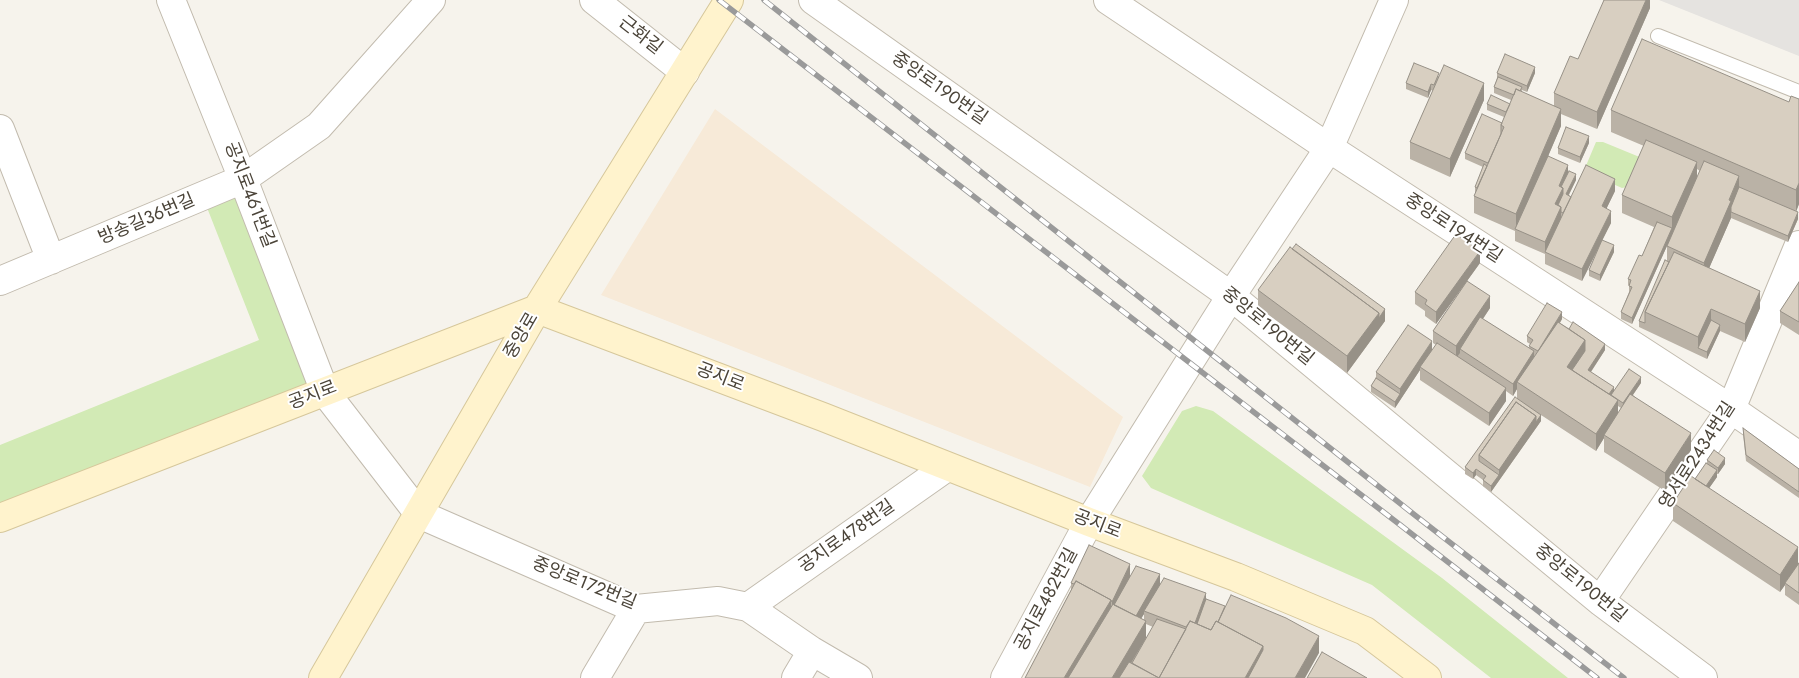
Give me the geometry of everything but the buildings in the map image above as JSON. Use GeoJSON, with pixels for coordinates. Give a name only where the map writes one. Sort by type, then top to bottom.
{"type":"FeatureCollection","features":[{"type":"Feature","properties":{"kind":"street","name":"공지로461번길"},"geometry":{"type":"LineString","coordinates":[[171,0],[243,179],[325,392],[419,514]]}},
{"type":"Feature","properties":{"kind":"street","name":"방송길36번길"},"geometry":{"type":"LineString","coordinates":[[0,281],[243,179],[319,126],[431,0]]}},
{"type":"Feature","properties":{"kind":"street","name":"근화길"},"geometry":{"type":"LineString","coordinates":[[594,0],[685,72]]}},
{"type":"Feature","properties":{"kind":"street","name":"중앙로"},"geometry":{"type":"LineString","coordinates":[[323,678],[537,309],[729,0]]}},
{"type":"Feature","properties":{"kind":"street","name":"중앙로190번길"},"geometry":{"type":"LineString","coordinates":[[813,0],[1231,296],[1600,601],[1703,678]]}},
{"type":"Feature","properties":{"kind":"street","name":"중앙로194번길"},"geometry":{"type":"LineString","coordinates":[[1108,0],[1330,148],[1731,409],[1799,456]]}},
{"type":"Feature","properties":{"kind":"street","name":"공지로482번길"},"geometry":{"type":"LineString","coordinates":[[1005,678],[1089,522],[1231,296],[1330,148],[1394,0]]}},
{"type":"Feature","properties":{"kind":"street"},"geometry":{"type":"LineString","coordinates":[[0,129],[51,260]]}},
{"type":"Feature","properties":{"kind":"street","name":"영서로2434번길"},"geometry":{"type":"LineString","coordinates":[[1600,601],[1731,409],[1799,245]]}},
{"type":"Feature","properties":{"kind":"street","name":"공지로"},"geometry":{"type":"LineString","coordinates":[[0,518],[537,309],[823,417],[1089,522],[1236,576],[1365,631],[1427,678]]}},
{"type":"Feature","properties":{"kind":"street","name":"공지로478번길"},"geometry":{"type":"LineString","coordinates":[[748,607],[947,467]]}},
{"type":"Feature","properties":{"kind":"street","name":"중앙로172번길"},"geometry":{"type":"LineString","coordinates":[[419,514],[636,609],[718,601],[748,607],[812,651],[858,678]]}},
{"type":"Feature","properties":{"kind":"street"},"geometry":{"type":"LineString","coordinates":[[595,678],[636,609]]}},
{"type":"Feature","properties":{"kind":"street"},"geometry":{"type":"LineString","coordinates":[[796,678],[812,651]]}},
{"type":"Feature","properties":{"kind":"lane"},"geometry":{"type":"LineString","coordinates":[[1658,36],[1799,92]]}},
{"type":"Feature","properties":{"kind":"shaded area"},"geometry":{"type":"Polygon","coordinates":[[[1659,0],[1799,0],[1799,56],[1659,0]]]}},
{"type":"Feature","properties":{"kind":"shaded area"},"geometry":{"type":"Polygon","coordinates":[[[715,109],[1123,417],[1090,487],[601,295],[715,109]]]}},
{"type":"Feature","properties":{"kind":"green space"},"geometry":{"type":"Polygon","coordinates":[[[1596,142],[1603,142],[1642,158],[1627,187],[1622,188],[1588,173],[1585,168],[1596,142]]]}},
{"type":"Feature","properties":{"kind":"green space"},"geometry":{"type":"Polygon","coordinates":[[[239,186],[319,385],[0,514],[0,445],[259,340],[204,200],[239,186]]]}},
{"type":"Feature","properties":{"kind":"green space"},"geometry":{"type":"Polygon","coordinates":[[[1196,406],[1213,411],[1442,578],[1568,678],[1491,678],[1372,585],[1151,488],[1142,476],[1182,411],[1196,406]]]}},
{"type":"Feature","properties":{"kind":"railway"},"geometry":{"type":"LineString","coordinates":[[719,0],[1597,678]]}},
{"type":"Feature","properties":{"kind":"railway"},"geometry":{"type":"LineString","coordinates":[[764,0],[1416,516],[1624,678]]}}]}
